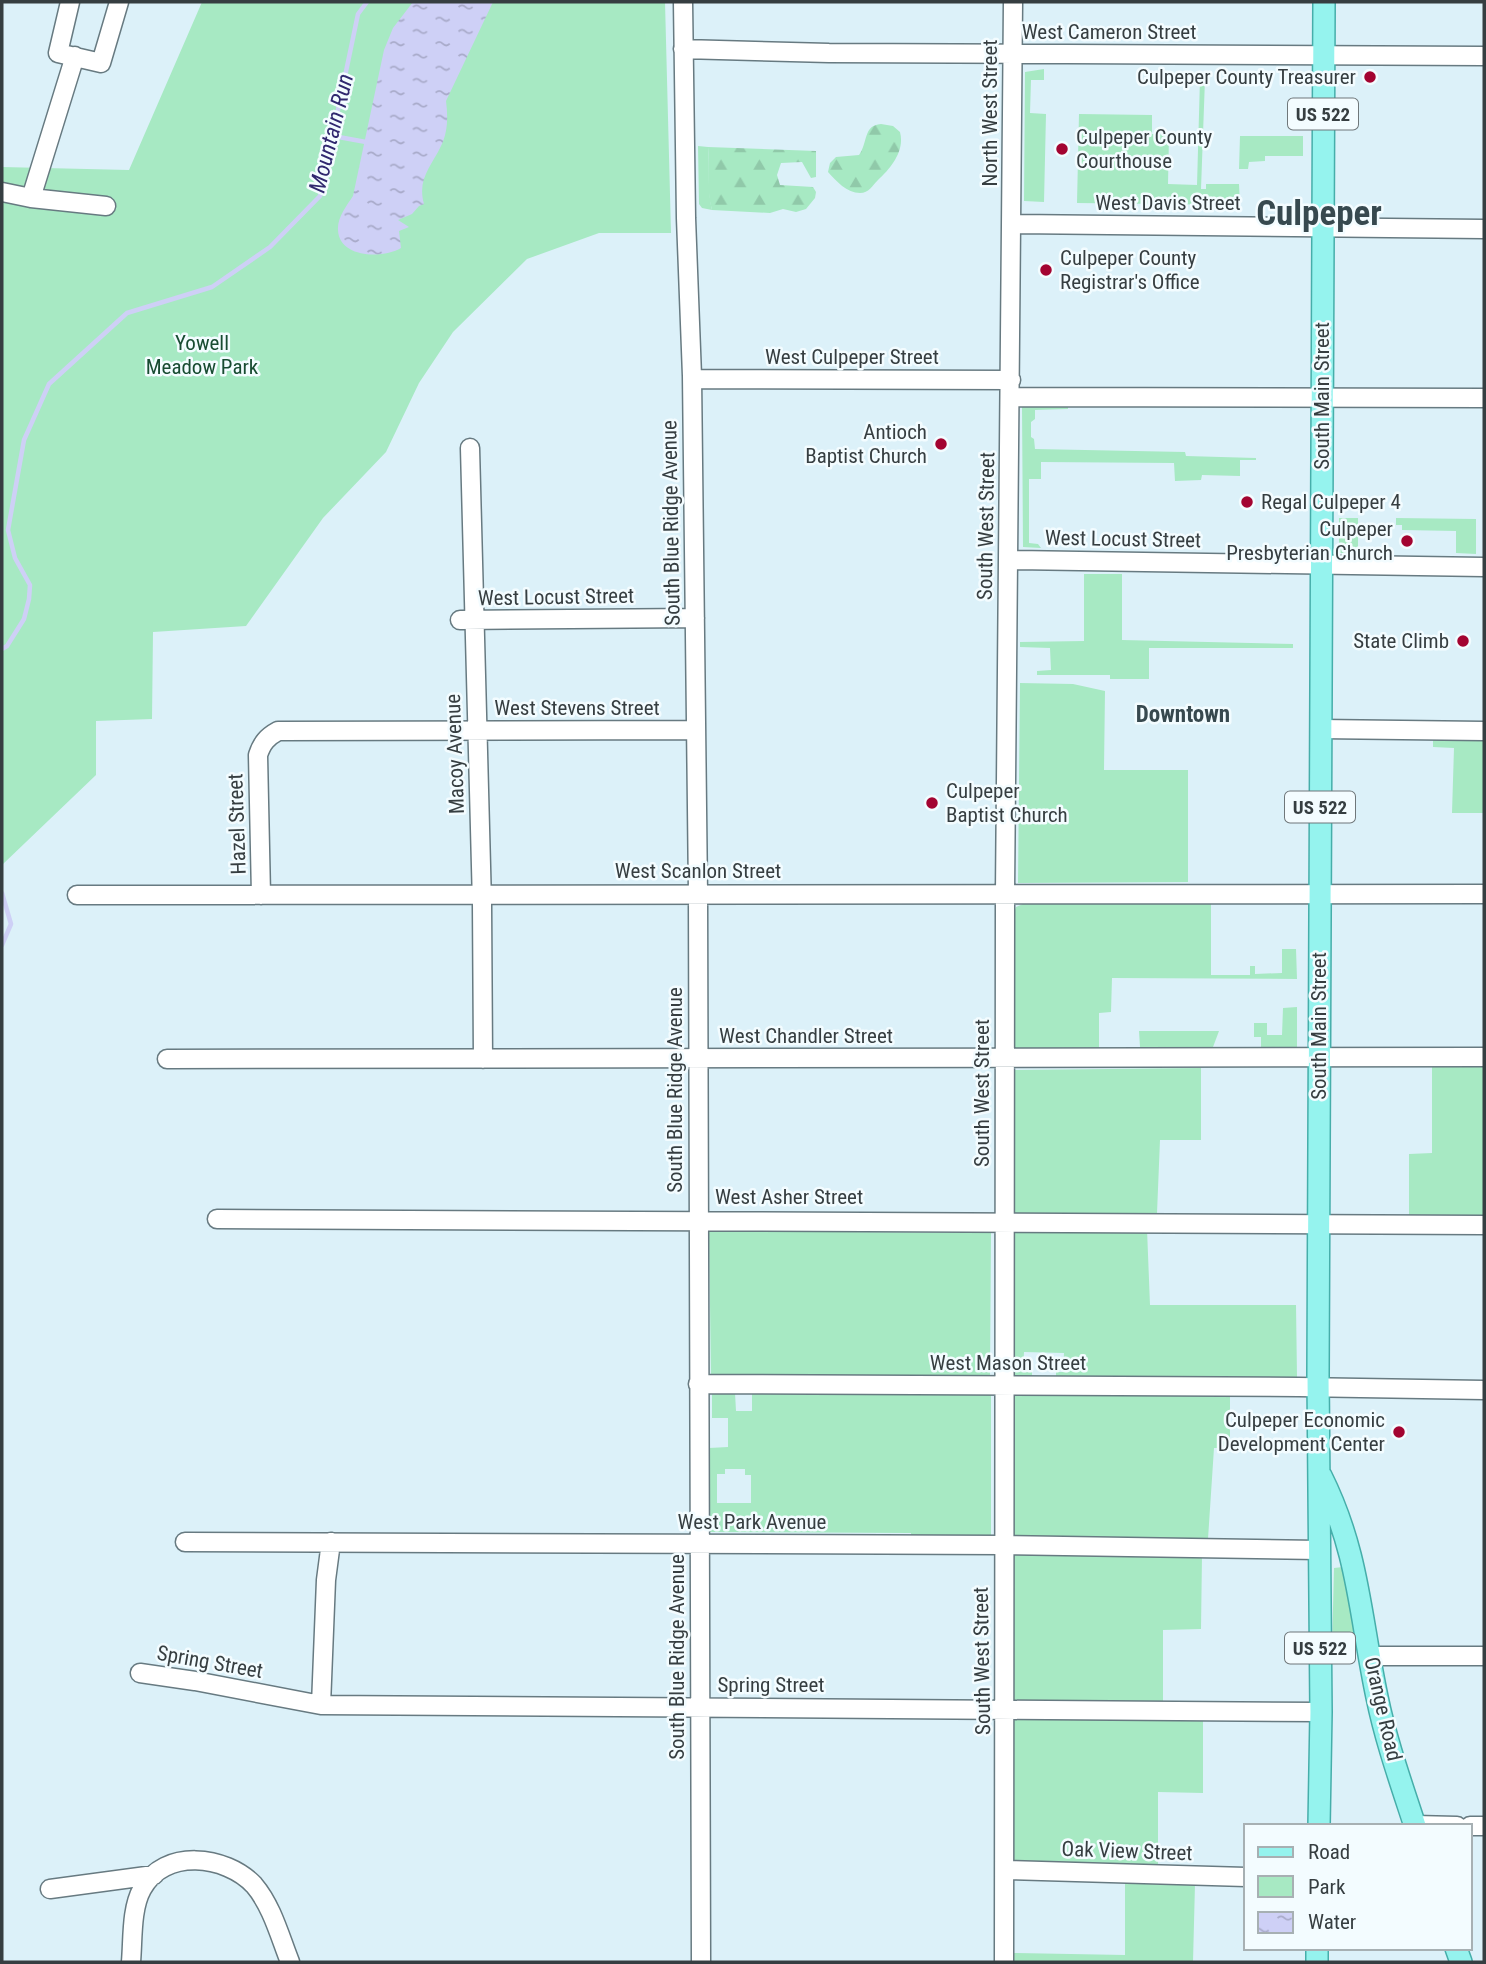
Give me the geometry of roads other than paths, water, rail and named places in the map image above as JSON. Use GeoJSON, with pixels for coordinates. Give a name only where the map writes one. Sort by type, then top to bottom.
{"type":"FeatureCollection","features":[{"type":"Feature","properties":{"kind":"main road","name":"US 522"},"geometry":{"type":"LineString","coordinates":[[1322,226],[1324,2]]}},
{"type":"Feature","properties":{"kind":"main road","name":"South Main Street"},"geometry":{"type":"LineString","coordinates":[[1319,1824],[1321,1712],[1318,1223],[1322,226]]}},
{"type":"Feature","properties":{"kind":"main road","name":"Orange Road"},"geometry":{"type":"LineString","coordinates":[[1319,1471],[1343,1526],[1357,1581],[1388,1743],[1414,1824]]}},
{"type":"Feature","properties":{"kind":"street"},"geometry":{"type":"LineString","coordinates":[[70,2],[58,53],[101,63],[119,2]]}},
{"type":"Feature","properties":{"kind":"street","name":"South Blue Ridge Avenue"},"geometry":{"type":"LineString","coordinates":[[683,2],[686,218],[692,379],[698,894],[701,1962]]}},
{"type":"Feature","properties":{"kind":"street","name":"North West Street"},"geometry":{"type":"LineString","coordinates":[[1013,2],[1013,224]]}},
{"type":"Feature","properties":{"kind":"street","name":"West Cameron Street"},"geometry":{"type":"LineString","coordinates":[[683,49],[1013,54],[1484,56]]}},
{"type":"Feature","properties":{"kind":"street"},"geometry":{"type":"LineString","coordinates":[[31,198],[75,56]]}},
{"type":"Feature","properties":{"kind":"street"},"geometry":{"type":"LineString","coordinates":[[2,192],[106,206]]}},
{"type":"Feature","properties":{"kind":"street","name":"West Davis Street"},"geometry":{"type":"LineString","coordinates":[[1013,224],[1484,229]]}},
{"type":"Feature","properties":{"kind":"street","name":"South West Street"},"geometry":{"type":"LineString","coordinates":[[1004,1962],[1005,893],[1013,224]]}},
{"type":"Feature","properties":{"kind":"street","name":"West Culpeper Street"},"geometry":{"type":"LineString","coordinates":[[692,379],[1322,400],[1484,398]]}},
{"type":"Feature","properties":{"kind":"street","name":"Macoy Avenue"},"geometry":{"type":"LineString","coordinates":[[470,448],[467,620],[478,731],[484,1059]]}},
{"type":"Feature","properties":{"kind":"street","name":"West Locust Street"},"geometry":{"type":"LineString","coordinates":[[1008,560],[1484,567]]}},
{"type":"Feature","properties":{"kind":"street","name":"West Locust Street"},"geometry":{"type":"LineString","coordinates":[[467,620],[695,618]]}},
{"type":"Feature","properties":{"kind":"street"},"geometry":{"type":"LineString","coordinates":[[1320,729],[1484,731]]}},
{"type":"Feature","properties":{"kind":"street","name":"West Stevens Street"},"geometry":{"type":"LineString","coordinates":[[290,730],[695,730]]}},
{"type":"Feature","properties":{"kind":"street","name":"Hazel Street"},"geometry":{"type":"LineString","coordinates":[[261,895],[258,755],[267,737],[278,731],[290,730]]}},
{"type":"Feature","properties":{"kind":"street","name":"West Scanlon Street"},"geometry":{"type":"LineString","coordinates":[[77,895],[1484,894]]}},
{"type":"Feature","properties":{"kind":"street","name":"West Chandler Street"},"geometry":{"type":"LineString","coordinates":[[167,1059],[1484,1057]]}},
{"type":"Feature","properties":{"kind":"street","name":"West Asher Street"},"geometry":{"type":"LineString","coordinates":[[217,1219],[1484,1225]]}},
{"type":"Feature","properties":{"kind":"street","name":"West Mason Street"},"geometry":{"type":"LineString","coordinates":[[698,1384],[1484,1390]]}},
{"type":"Feature","properties":{"kind":"street","name":"West Park Avenue"},"geometry":{"type":"LineString","coordinates":[[185,1542],[1003,1545],[1318,1550]]}},
{"type":"Feature","properties":{"kind":"street"},"geometry":{"type":"LineString","coordinates":[[321,1705],[326,1580],[331,1542]]}},
{"type":"Feature","properties":{"kind":"street"},"geometry":{"type":"LineString","coordinates":[[1370,1656],[1484,1656]]}},
{"type":"Feature","properties":{"kind":"street","name":"Spring Street"},"geometry":{"type":"LineString","coordinates":[[141,1673],[321,1705],[1321,1712]]}},
{"type":"Feature","properties":{"kind":"street"},"geometry":{"type":"LineString","coordinates":[[131,1962],[137,1902],[142,1889],[166,1866],[194,1860],[225,1866],[240,1874],[263,1897],[290,1962]]}},
{"type":"Feature","properties":{"kind":"street","name":"Oak View Street"},"geometry":{"type":"LineString","coordinates":[[1006,1870],[1244,1877]]}},
{"type":"Feature","properties":{"kind":"street"},"geometry":{"type":"LineString","coordinates":[[50,1889],[154,1875]]}},
{"type":"Feature","properties":{"kind":"water"},"geometry":{"type":"Polygon","coordinates":[[[413,2],[493,2],[446,101],[445,135],[424,180],[424,204],[412,214],[398,220],[409,227],[399,231],[401,248],[384,254],[363,254],[346,246],[340,239],[338,225],[353,196],[384,50],[393,28],[413,2]]]}},
{"type":"Feature","properties":{"kind":"waterway","name":"Mountain Run"},"geometry":{"type":"LineString","coordinates":[[2,649],[7,646],[24,619],[29,599],[30,585],[15,558],[8,530],[24,440],[49,384],[127,313],[212,287],[270,247],[320,196],[358,14],[367,2]]}},
{"type":"Feature","properties":{"kind":"waterway"},"geometry":{"type":"LineString","coordinates":[[333,136],[366,142]]}},
{"type":"Feature","properties":{"kind":"waterway","name":"Mountain Run"},"geometry":{"type":"LineString","coordinates":[[2,893],[11,924],[2,945]]}},
{"type":"Feature","properties":{"kind":"place","name":"Culpeper County Treasurer"},"geometry":{"type":"Point","coordinates":[1370,77]}},
{"type":"Feature","properties":{"kind":"place","name":"Culpeper County Courthouse"},"geometry":{"type":"Point","coordinates":[1062,149]}},
{"type":"Feature","properties":{"kind":"place","name":"Culpeper County Registrar's Office"},"geometry":{"type":"Point","coordinates":[1046,270]}},
{"type":"Feature","properties":{"kind":"place","name":"Antioch Baptist Church"},"geometry":{"type":"Point","coordinates":[941,444]}},
{"type":"Feature","properties":{"kind":"place","name":"Regal Culpeper 4"},"geometry":{"type":"Point","coordinates":[1247,502]}},
{"type":"Feature","properties":{"kind":"place","name":"Culpeper Presbyterian Church"},"geometry":{"type":"Point","coordinates":[1407,541]}},
{"type":"Feature","properties":{"kind":"place","name":"State Climb"},"geometry":{"type":"Point","coordinates":[1463,641]}},
{"type":"Feature","properties":{"kind":"place","name":"Culpeper Baptist Church"},"geometry":{"type":"Point","coordinates":[932,803]}},
{"type":"Feature","properties":{"kind":"place","name":"Culpeper Economic Development Center"},"geometry":{"type":"Point","coordinates":[1399,1432]}},
{"type":"Feature","properties":{"kind":"district","name":"Culpeper"},"geometry":{"type":"Point","coordinates":[1319,213]}},
{"type":"Feature","properties":{"kind":"district","name":"Downtown"},"geometry":{"type":"Point","coordinates":[1183,714]}},
{"type":"Feature","properties":{"kind":"park label","name":"Yowell Meadow Park"},"geometry":{"type":"Point","coordinates":[202,355]}}]}
